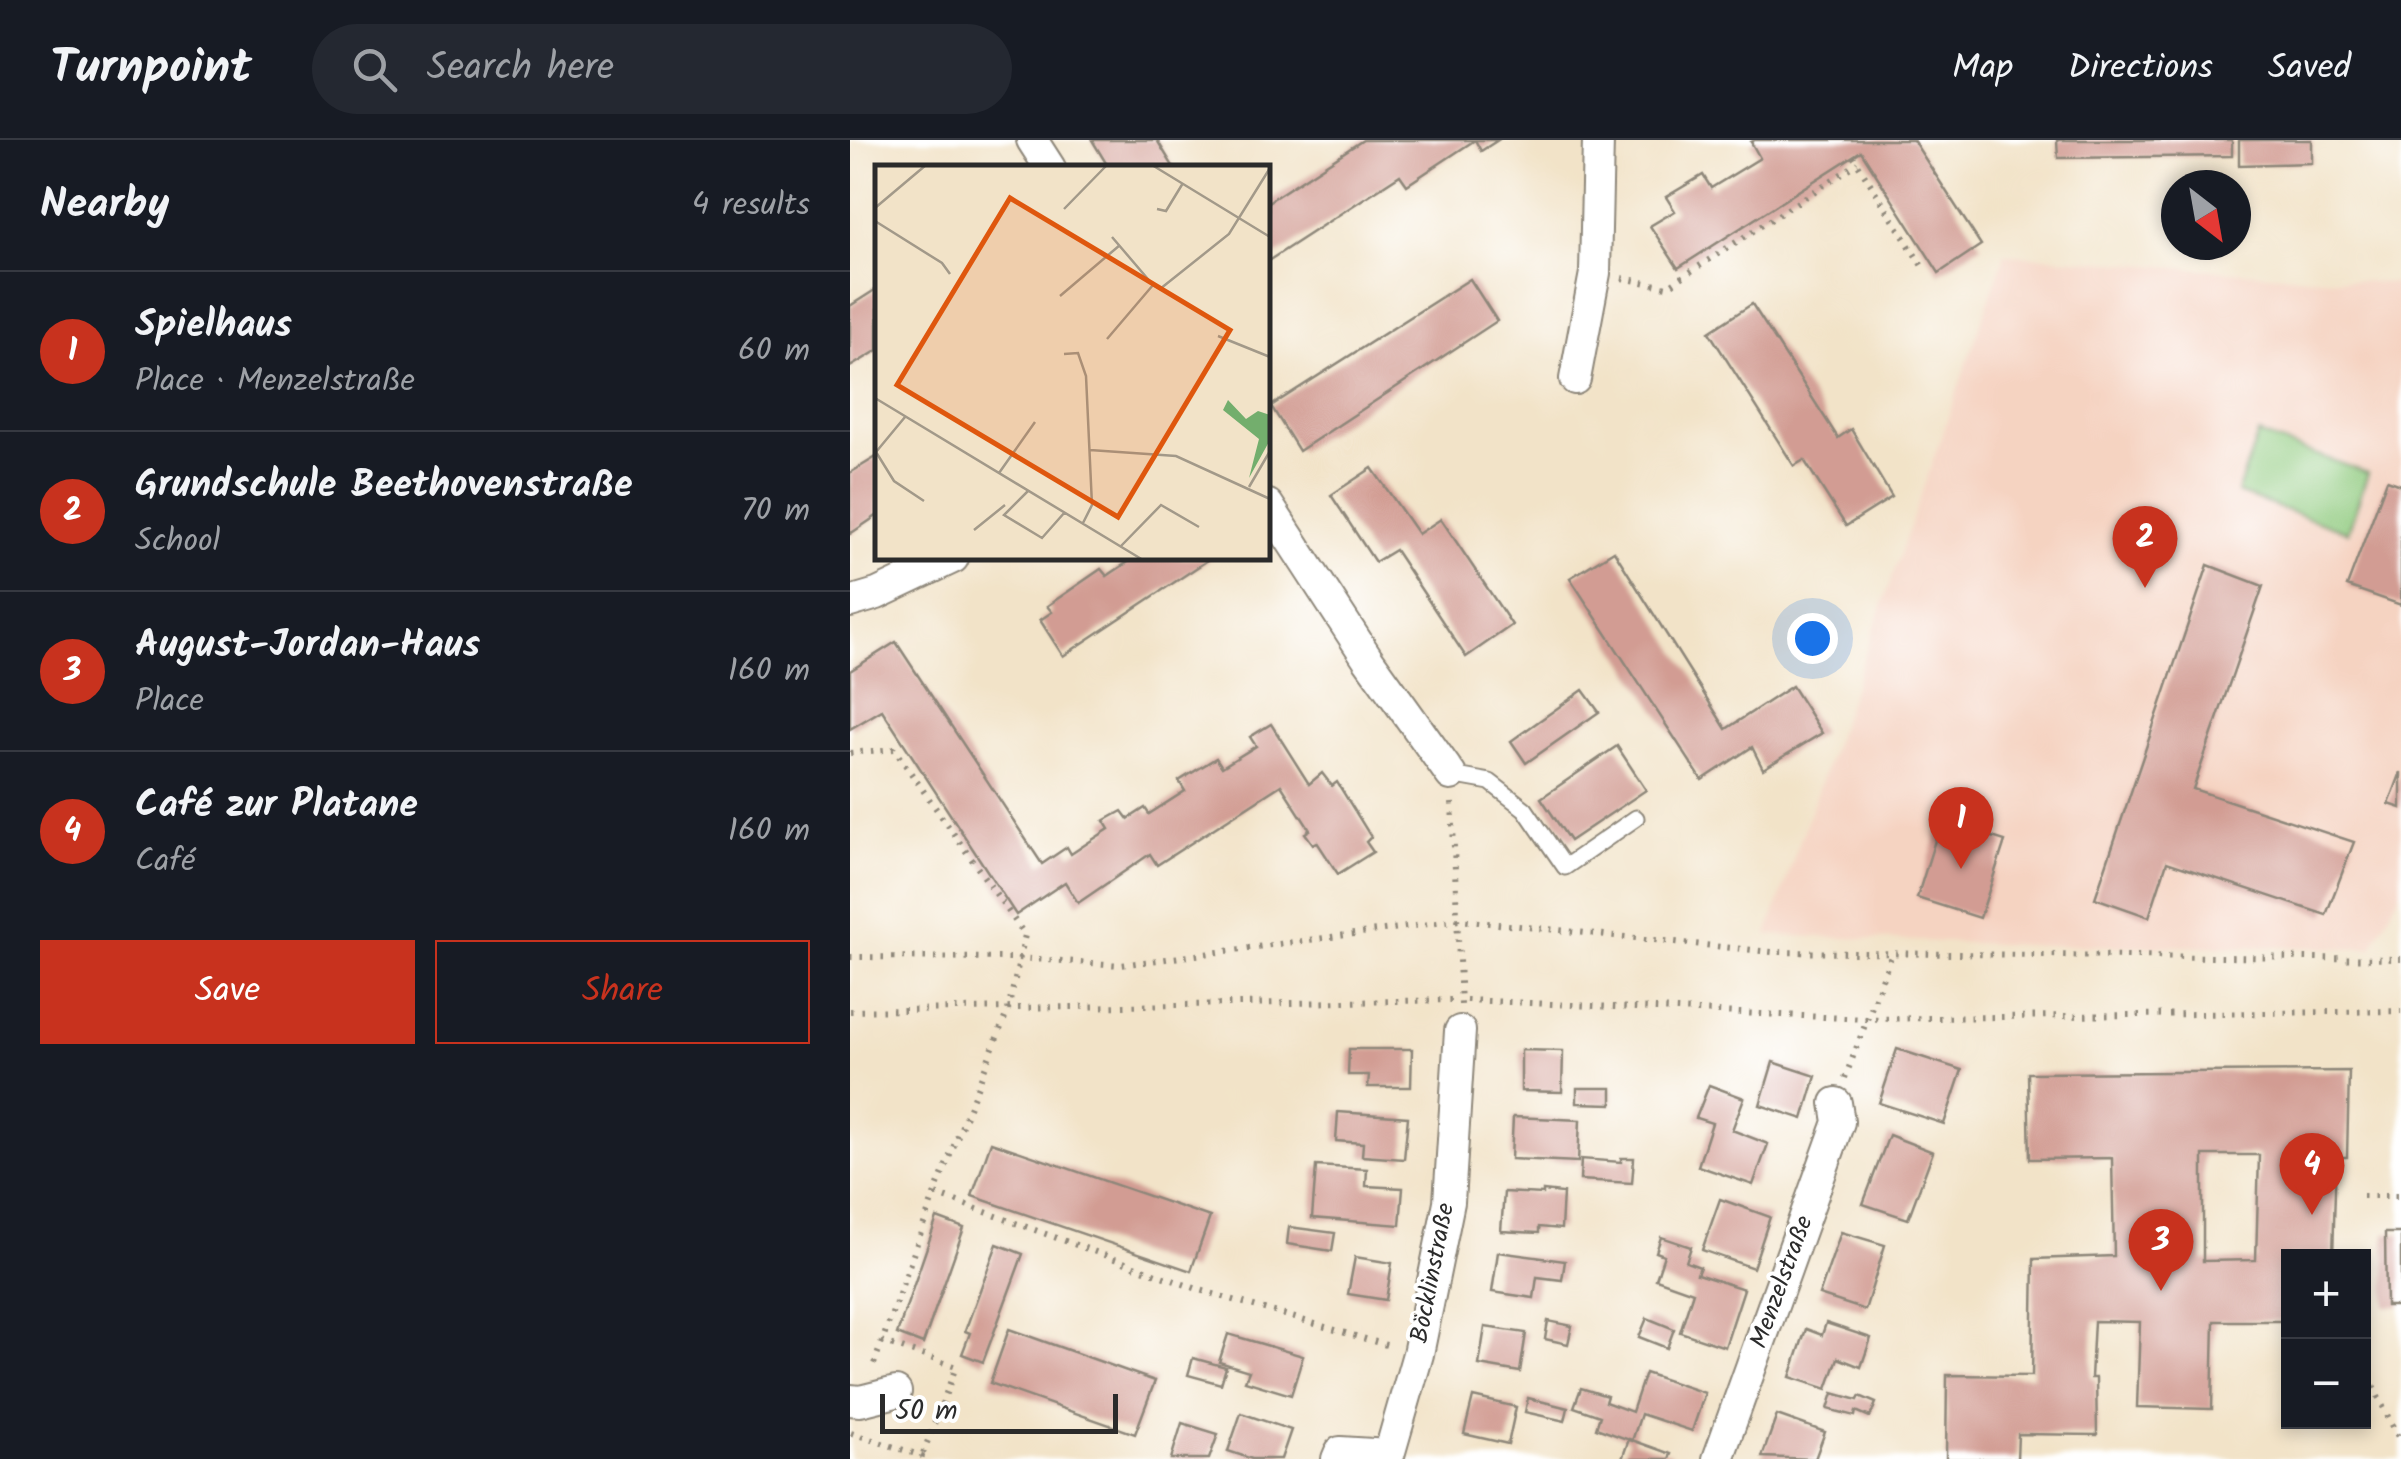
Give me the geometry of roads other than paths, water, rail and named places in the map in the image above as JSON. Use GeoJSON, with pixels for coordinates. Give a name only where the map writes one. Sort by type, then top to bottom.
{"type":"FeatureCollection","features":[{"type":"Feature","properties":{"kind":"street"},"geometry":{"type":"LineString","coordinates":[[1032,140],[1048,165]]}},
{"type":"Feature","properties":{"kind":"street"},"geometry":{"type":"LineString","coordinates":[[1574,379],[1595,273],[1598,140]]}},
{"type":"Feature","properties":{"kind":"street"},"geometry":{"type":"LineString","coordinates":[[1270,508],[1368,660],[1451,776]]}},
{"type":"Feature","properties":{"kind":"street"},"geometry":{"type":"LineString","coordinates":[[850,602],[877,594],[949,560]]}},
{"type":"Feature","properties":{"kind":"street","name":"Böcklinstraße"},"geometry":{"type":"LineString","coordinates":[[1337,1459],[1340,1452],[1395,1457],[1448,1202],[1460,1031]]}},
{"type":"Feature","properties":{"kind":"street","name":"Menzelstraße"},"geometry":{"type":"LineString","coordinates":[[1718,1459],[1839,1122],[1836,1103]]}},
{"type":"Feature","properties":{"kind":"street"},"geometry":{"type":"LineString","coordinates":[[855,1401],[896,1392]]}},
{"type":"Feature","properties":{"kind":"lane"},"geometry":{"type":"LineString","coordinates":[[1451,776],[1490,782],[1526,809],[1565,867],[1636,818]]}},
{"type":"Feature","properties":{"kind":"place","name":"Grundschule Beethovenstraße"},"geometry":{"type":"Point","coordinates":[2145,588]}},
{"type":"Feature","properties":{"kind":"place","name":"Spielhaus"},"geometry":{"type":"Point","coordinates":[1961,869]}},
{"type":"Feature","properties":{"kind":"place","name":"Café zur Platane"},"geometry":{"type":"Point","coordinates":[2312,1215]}},
{"type":"Feature","properties":{"kind":"place","name":"August-Jordan-Haus"},"geometry":{"type":"Point","coordinates":[2161,1291]}}]}
